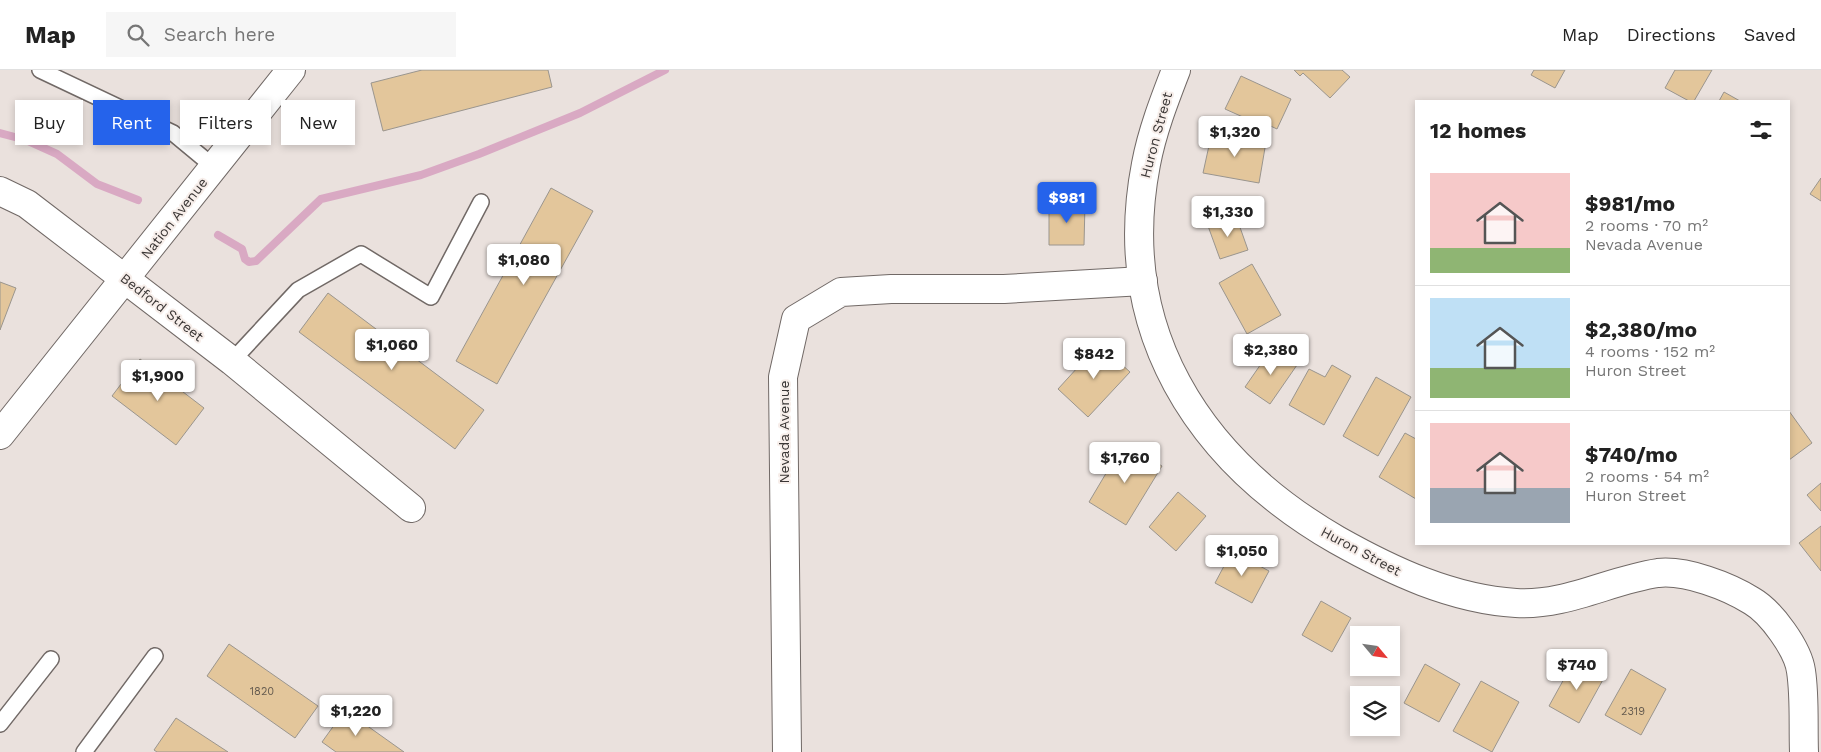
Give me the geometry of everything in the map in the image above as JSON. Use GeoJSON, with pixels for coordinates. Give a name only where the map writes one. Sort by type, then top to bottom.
{"type":"FeatureCollection","features":[{"type":"Feature","properties":{"kind":"street","name":"Nation Avenue"},"geometry":{"type":"LineString","coordinates":[[0,436],[291,70]]}},
{"type":"Feature","properties":{"kind":"street","name":"Huron Street"},"geometry":{"type":"LineString","coordinates":[[1176,70],[1160,111],[1146,164],[1140,211],[1143,281],[1149,318],[1160,351],[1184,397],[1207,431],[1233,462],[1293,513],[1367,557],[1420,581],[1462,595],[1517,603],[1546,601],[1660,573],[1688,575],[1707,581],[1752,601],[1771,617],[1784,635],[1801,668],[1804,752]]}},
{"type":"Feature","properties":{"kind":"street","name":"Bedford Street"},"geometry":{"type":"LineString","coordinates":[[0,191],[27,204],[232,361],[411,508]]}},
{"type":"Feature","properties":{"kind":"street","name":"Nevada Avenue"},"geometry":{"type":"LineString","coordinates":[[787,752],[783,377],[796,319],[841,292],[891,289],[1004,289],[1143,281]]}},
{"type":"Feature","properties":{"kind":"lane"},"geometry":{"type":"LineString","coordinates":[[40,70],[173,133],[214,167]]}},
{"type":"Feature","properties":{"kind":"lane"},"geometry":{"type":"LineString","coordinates":[[232,361],[298,290],[361,254],[431,297],[481,202]]}},
{"type":"Feature","properties":{"kind":"lane"},"geometry":{"type":"LineString","coordinates":[[84,752],[155,656]]}},
{"type":"Feature","properties":{"kind":"lane"},"geometry":{"type":"LineString","coordinates":[[0,724],[51,659]]}},
{"type":"Feature","properties":{"kind":"building"},"geometry":{"type":"Polygon","coordinates":[[[422,70],[548,70],[552,87],[383,131],[371,83],[422,70]]]}},
{"type":"Feature","properties":{"kind":"building"},"geometry":{"type":"Polygon","coordinates":[[[1294,70],[1342,70],[1350,77],[1330,98],[1303,73],[1300,76],[1294,70]]]}},
{"type":"Feature","properties":{"kind":"building"},"geometry":{"type":"Polygon","coordinates":[[[1534,70],[1565,70],[1555,88],[1531,75],[1534,70]]]}},
{"type":"Feature","properties":{"kind":"building"},"geometry":{"type":"Polygon","coordinates":[[[1675,70],[1712,70],[1695,100],[1687,100],[1665,88],[1675,70]]]}},
{"type":"Feature","properties":{"kind":"building"},"geometry":{"type":"Polygon","coordinates":[[[1241,76],[1291,99],[1277,129],[1264,123],[1263,126],[1225,109],[1241,76]]]}},
{"type":"Feature","properties":{"kind":"building"},"geometry":{"type":"Polygon","coordinates":[[[1724,92],[1738,100],[1720,100],[1724,92]]]}},
{"type":"Feature","properties":{"kind":"building"},"geometry":{"type":"Polygon","coordinates":[[[1212,132],[1266,142],[1259,183],[1203,173],[1212,132]]]}},
{"type":"Feature","properties":{"kind":"building"},"geometry":{"type":"Polygon","coordinates":[[[1821,178],[1821,201],[1810,194],[1821,178]]]}},
{"type":"Feature","properties":{"kind":"building"},"geometry":{"type":"Polygon","coordinates":[[[551,188],[593,211],[497,384],[456,361],[551,188]]]}},
{"type":"Feature","properties":{"kind":"building"},"geometry":{"type":"Polygon","coordinates":[[[1049,203],[1085,203],[1084,245],[1049,245],[1049,203]]]}},
{"type":"Feature","properties":{"kind":"building"},"geometry":{"type":"Polygon","coordinates":[[[1236,216],[1248,250],[1220,259],[1208,226],[1236,216]]]}},
{"type":"Feature","properties":{"kind":"building"},"geometry":{"type":"Polygon","coordinates":[[[1252,264],[1281,315],[1247,334],[1219,283],[1252,264]]]}},
{"type":"Feature","properties":{"kind":"building"},"geometry":{"type":"Polygon","coordinates":[[[0,282],[16,288],[0,330],[0,282]]]}},
{"type":"Feature","properties":{"kind":"building"},"geometry":{"type":"Polygon","coordinates":[[[328,293],[484,410],[455,449],[299,332],[328,293]]]}},
{"type":"Feature","properties":{"kind":"building"},"geometry":{"type":"Polygon","coordinates":[[[1099,344],[1130,372],[1088,417],[1058,389],[1099,344]]]}},
{"type":"Feature","properties":{"kind":"building"},"geometry":{"type":"Polygon","coordinates":[[[1272,348],[1297,365],[1270,404],[1245,387],[1272,348]]]}},
{"type":"Feature","properties":{"kind":"building"},"geometry":{"type":"Polygon","coordinates":[[[140,359],[204,408],[176,445],[112,396],[140,359]]]}},
{"type":"Feature","properties":{"kind":"building"},"geometry":{"type":"Polygon","coordinates":[[[1332,365],[1351,376],[1324,425],[1289,405],[1309,369],[1325,377],[1332,365]]]}},
{"type":"Feature","properties":{"kind":"building"},"geometry":{"type":"Polygon","coordinates":[[[1376,377],[1411,397],[1378,456],[1343,436],[1376,377]]]}},
{"type":"Feature","properties":{"kind":"building"},"geometry":{"type":"Polygon","coordinates":[[[1790,412],[1812,443],[1790,459],[1790,412]]]}},
{"type":"Feature","properties":{"kind":"building"},"geometry":{"type":"Polygon","coordinates":[[[1405,433],[1415,438],[1415,498],[1379,477],[1405,433]]]}},
{"type":"Feature","properties":{"kind":"building"},"geometry":{"type":"Polygon","coordinates":[[[1124,443],[1162,466],[1126,525],[1089,502],[1124,443]]]}},
{"type":"Feature","properties":{"kind":"building"},"geometry":{"type":"Polygon","coordinates":[[[1821,483],[1821,511],[1807,495],[1821,483]]]}},
{"type":"Feature","properties":{"kind":"building"},"geometry":{"type":"Polygon","coordinates":[[[1178,492],[1206,516],[1176,551],[1149,527],[1178,492]]]}},
{"type":"Feature","properties":{"kind":"building"},"geometry":{"type":"Polygon","coordinates":[[[1821,526],[1821,571],[1799,543],[1821,526]]]}},
{"type":"Feature","properties":{"kind":"building"},"geometry":{"type":"Polygon","coordinates":[[[1232,551],[1269,571],[1252,603],[1215,583],[1232,551]]]}},
{"type":"Feature","properties":{"kind":"building"},"geometry":{"type":"Polygon","coordinates":[[[1321,601],[1351,618],[1332,652],[1302,635],[1321,601]]]}},
{"type":"Feature","properties":{"kind":"building"},"geometry":{"type":"Polygon","coordinates":[[[229,644],[318,706],[295,738],[207,676],[229,644]]]}},
{"type":"Feature","properties":{"kind":"building"},"geometry":{"type":"Polygon","coordinates":[[[1575,659],[1605,676],[1579,723],[1549,706],[1575,659]]]}},
{"type":"Feature","properties":{"kind":"building"},"geometry":{"type":"Polygon","coordinates":[[[1425,664],[1460,684],[1439,722],[1404,703],[1425,664]]]}},
{"type":"Feature","properties":{"kind":"building"},"geometry":{"type":"Polygon","coordinates":[[[1631,669],[1666,689],[1641,735],[1605,715],[1631,669]]]}},
{"type":"Feature","properties":{"kind":"building"},"geometry":{"type":"Polygon","coordinates":[[[1481,681],[1519,702],[1492,752],[1453,731],[1481,681]]]}},
{"type":"Feature","properties":{"kind":"building"},"geometry":{"type":"Polygon","coordinates":[[[345,710],[404,752],[336,752],[322,742],[345,710]]]}},
{"type":"Feature","properties":{"kind":"building"},"geometry":{"type":"Polygon","coordinates":[[[176,718],[228,752],[157,752],[154,750],[176,718]]]}},
{"type":"Feature","properties":{"kind":"waterway"},"geometry":{"type":"LineString","coordinates":[[218,235],[242,249],[245,259],[249,262],[256,261],[321,199],[421,175],[479,154],[580,113],[665,70]]}},
{"type":"Feature","properties":{"kind":"waterway"},"geometry":{"type":"LineString","coordinates":[[0,133],[26,140],[57,154],[97,184],[138,200]]}}]}
